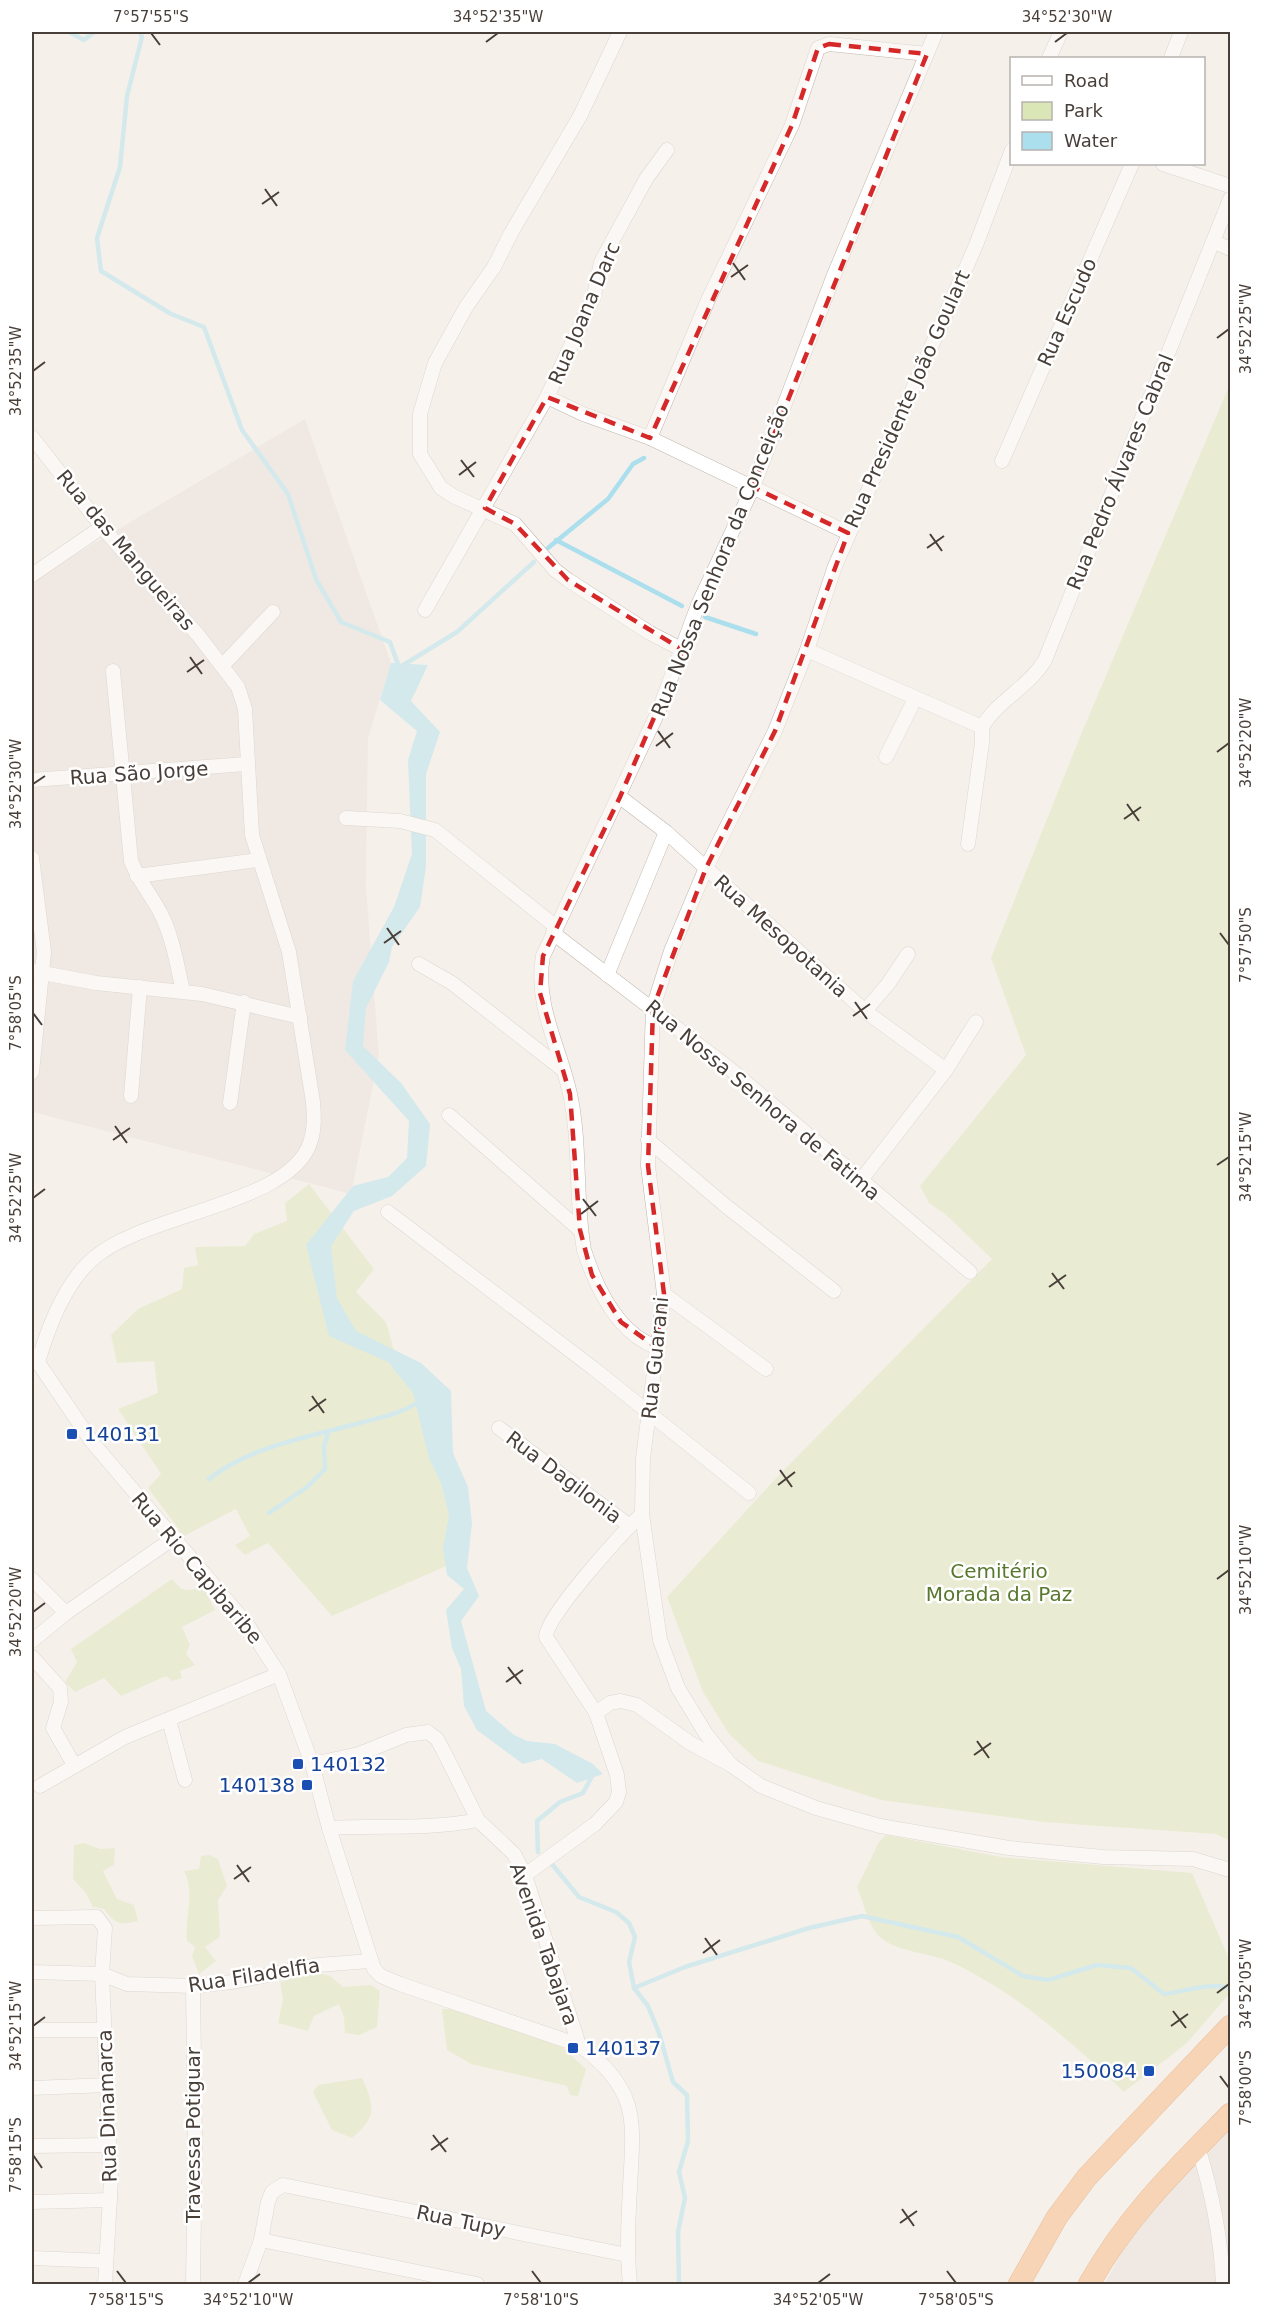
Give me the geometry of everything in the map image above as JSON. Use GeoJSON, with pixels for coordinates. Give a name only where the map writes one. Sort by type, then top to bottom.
{"type":"FeatureCollection","features":[{"type":"Feature","properties":{"kind":"highway"},"geometry":{"type":"LineString","coordinates":[[1019,2284],[1058,2217],[1087,2177],[1230,2026]]}},
{"type":"Feature","properties":{"kind":"highway"},"geometry":{"type":"LineString","coordinates":[[1089,2284],[1121,2230],[1230,2114]]}},
{"type":"Feature","properties":{"kind":"street"},"geometry":{"type":"LineString","coordinates":[[620,32],[580,116],[511,233],[494,267],[466,307],[435,363],[420,414],[420,454],[441,488],[455,497],[484,508],[515,524],[555,570],[568,580],[650,633],[683,650]]}},
{"type":"Feature","properties":{"kind":"street","name":"Rua Nossa Senhora da Conceição"},"geometry":{"type":"LineString","coordinates":[[656,1347],[634,1336],[604,1296],[592,1275],[580,1230],[570,1094],[540,993],[543,956],[554,929],[620,797],[683,650],[698,604],[753,487],[834,275],[936,32]]}},
{"type":"Feature","properties":{"kind":"street"},"geometry":{"type":"LineString","coordinates":[[1049,57],[1061,32]]}},
{"type":"Feature","properties":{"kind":"street"},"geometry":{"type":"LineString","coordinates":[[1171,57],[1181,32]]}},
{"type":"Feature","properties":{"kind":"street"},"geometry":{"type":"LineString","coordinates":[[650,438],[708,300],[797,112],[815,55],[822,45],[853,38],[927,54]]}},
{"type":"Feature","properties":{"kind":"street","name":"Rua Joana Darc"},"geometry":{"type":"LineString","coordinates":[[425,610],[548,397],[594,296],[601,262],[646,179],[667,150]]}},
{"type":"Feature","properties":{"kind":"street","name":"Rua Presidente João Goulart"},"geometry":{"type":"LineString","coordinates":[[706,868],[775,731],[807,650],[848,533],[976,245],[1010,153]]}},
{"type":"Feature","properties":{"kind":"street","name":"Rua Escudo"},"geometry":{"type":"LineString","coordinates":[[1002,461],[1132,165]]}},
{"type":"Feature","properties":{"kind":"street"},"geometry":{"type":"LineString","coordinates":[[1166,165],[1230,186]]}},
{"type":"Feature","properties":{"kind":"street","name":"Rua Pedro Álvares Cabral"},"geometry":{"type":"LineString","coordinates":[[982,727],[997,707],[1031,678],[1045,660],[1215,242],[1230,199]]}},
{"type":"Feature","properties":{"kind":"street"},"geometry":{"type":"LineString","coordinates":[[1215,242],[1230,249]]}},
{"type":"Feature","properties":{"kind":"street"},"geometry":{"type":"LineString","coordinates":[[548,397],[583,414],[650,438],[848,533]]}},
{"type":"Feature","properties":{"kind":"street","name":"Rua das Mangueiras"},"geometry":{"type":"LineString","coordinates":[[32,436],[102,527],[223,666],[238,687],[245,709],[246,764],[252,835],[258,860],[289,952],[314,1119],[310,1144],[303,1158],[290,1172],[261,1189],[162,1222],[93,1258],[55,1315],[35,1358]]}},
{"type":"Feature","properties":{"kind":"street"},"geometry":{"type":"LineString","coordinates":[[32,575],[102,527]]}},
{"type":"Feature","properties":{"kind":"street"},"geometry":{"type":"LineString","coordinates":[[223,666],[273,612]]}},
{"type":"Feature","properties":{"kind":"street"},"geometry":{"type":"LineString","coordinates":[[807,650],[982,727],[982,743],[968,844]]}},
{"type":"Feature","properties":{"kind":"street"},"geometry":{"type":"LineString","coordinates":[[113,671],[130,854],[137,876],[166,927],[183,991]]}},
{"type":"Feature","properties":{"kind":"street"},"geometry":{"type":"LineString","coordinates":[[886,757],[915,699]]}},
{"type":"Feature","properties":{"kind":"street","name":"Rua São Jorge"},"geometry":{"type":"LineString","coordinates":[[32,780],[246,764]]}},
{"type":"Feature","properties":{"kind":"street","name":"Rua Mesopotania"},"geometry":{"type":"LineString","coordinates":[[620,797],[666,832],[865,1011],[946,1070]]}},
{"type":"Feature","properties":{"kind":"street","name":"Rua Nossa Senhora de Fatima"},"geometry":{"type":"LineString","coordinates":[[346,818],[400,821],[435,830],[607,975],[654,1008],[970,1272]]}},
{"type":"Feature","properties":{"kind":"street"},"geometry":{"type":"LineString","coordinates":[[607,975],[666,832]]}},
{"type":"Feature","properties":{"kind":"street"},"geometry":{"type":"LineString","coordinates":[[32,858],[42,933],[37,972],[32,1072]]}},
{"type":"Feature","properties":{"kind":"street"},"geometry":{"type":"LineString","coordinates":[[137,876],[258,860]]}},
{"type":"Feature","properties":{"kind":"street","name":"Rua Guarani"},"geometry":{"type":"LineString","coordinates":[[706,868],[671,951],[654,1008],[648,1140],[650,1192],[664,1294],[644,1458],[642,1514],[660,1640],[678,1688],[706,1734],[731,1765]]}},
{"type":"Feature","properties":{"kind":"street"},"geometry":{"type":"LineString","coordinates":[[865,1011],[888,984],[908,954]]}},
{"type":"Feature","properties":{"kind":"street"},"geometry":{"type":"LineString","coordinates":[[419,964],[452,983],[562,1069]]}},
{"type":"Feature","properties":{"kind":"street"},"geometry":{"type":"LineString","coordinates":[[37,972],[96,983],[183,991],[244,1002],[300,1017]]}},
{"type":"Feature","properties":{"kind":"street"},"geometry":{"type":"LineString","coordinates":[[131,1096],[140,987]]}},
{"type":"Feature","properties":{"kind":"street"},"geometry":{"type":"LineString","coordinates":[[230,1103],[244,1002]]}},
{"type":"Feature","properties":{"kind":"street"},"geometry":{"type":"LineString","coordinates":[[861,1180],[946,1070],[976,1022]]}},
{"type":"Feature","properties":{"kind":"street"},"geometry":{"type":"LineString","coordinates":[[449,1115],[580,1230]]}},
{"type":"Feature","properties":{"kind":"street"},"geometry":{"type":"LineString","coordinates":[[648,1140],[726,1206],[834,1291]]}},
{"type":"Feature","properties":{"kind":"street"},"geometry":{"type":"LineString","coordinates":[[388,1212],[575,1354],[749,1493]]}},
{"type":"Feature","properties":{"kind":"street"},"geometry":{"type":"LineString","coordinates":[[664,1294],[766,1369]]}},
{"type":"Feature","properties":{"kind":"street","name":"Rua Rio Capibaribe"},"geometry":{"type":"LineString","coordinates":[[35,1358],[92,1442],[247,1624],[279,1674],[312,1764],[370,1961]]}},
{"type":"Feature","properties":{"kind":"street","name":"Rua Dagilonia"},"geometry":{"type":"LineString","coordinates":[[499,1428],[630,1526]]}},
{"type":"Feature","properties":{"kind":"street"},"geometry":{"type":"LineString","coordinates":[[525,1875],[595,1824],[616,1802],[619,1792],[617,1775],[596,1713],[546,1637],[545,1631],[561,1607],[642,1514]]}},
{"type":"Feature","properties":{"kind":"street"},"geometry":{"type":"LineString","coordinates":[[32,1641],[66,1613],[175,1537]]}},
{"type":"Feature","properties":{"kind":"street"},"geometry":{"type":"LineString","coordinates":[[32,1579],[66,1613]]}},
{"type":"Feature","properties":{"kind":"street"},"geometry":{"type":"LineString","coordinates":[[32,1657],[60,1688],[61,1702],[53,1728],[74,1765]]}},
{"type":"Feature","properties":{"kind":"street"},"geometry":{"type":"LineString","coordinates":[[40,1786],[125,1737],[279,1674]]}},
{"type":"Feature","properties":{"kind":"street"},"geometry":{"type":"LineString","coordinates":[[596,1713],[610,1703],[621,1701],[637,1705],[690,1743],[731,1765],[761,1786],[782,1796],[880,1826],[1009,1848],[1103,1857],[1193,1859],[1230,1870]]}},
{"type":"Feature","properties":{"kind":"street"},"geometry":{"type":"LineString","coordinates":[[169,1720],[185,1780]]}},
{"type":"Feature","properties":{"kind":"street","name":"Avenida Tabajara"},"geometry":{"type":"LineString","coordinates":[[312,1764],[360,1755],[406,1735],[428,1732],[437,1740],[444,1752],[478,1820],[514,1854],[525,1875],[579,2045],[599,2060],[617,2082],[627,2103],[631,2119],[632,2144],[627,2255],[630,2284]]}},
{"type":"Feature","properties":{"kind":"street"},"geometry":{"type":"LineString","coordinates":[[329,1828],[375,1826],[410,1828],[478,1820]]}},
{"type":"Feature","properties":{"kind":"street","name":"Rua Dinamarca"},"geometry":{"type":"LineString","coordinates":[[32,1918],[97,1917],[105,1928],[102,1974],[108,2085],[110,2200],[105,2284]]}},
{"type":"Feature","properties":{"kind":"street"},"geometry":{"type":"LineString","coordinates":[[370,1961],[381,1976],[400,1984],[579,2045]]}},
{"type":"Feature","properties":{"kind":"street","name":"Rua Filadelfia"},"geometry":{"type":"LineString","coordinates":[[32,1972],[102,1974],[127,1984],[193,1986],[232,1982],[318,1965],[370,1961]]}},
{"type":"Feature","properties":{"kind":"street","name":"Travessa Potiguar"},"geometry":{"type":"LineString","coordinates":[[193,1986],[195,2141],[193,2284]]}},
{"type":"Feature","properties":{"kind":"street"},"geometry":{"type":"LineString","coordinates":[[32,2030],[105,2030]]}},
{"type":"Feature","properties":{"kind":"street"},"geometry":{"type":"LineString","coordinates":[[32,2088],[108,2085]]}},
{"type":"Feature","properties":{"kind":"street"},"geometry":{"type":"LineString","coordinates":[[32,2146],[109,2145]]}},
{"type":"Feature","properties":{"kind":"street"},"geometry":{"type":"LineString","coordinates":[[1198,2147],[1215,2212],[1223,2284]]}},
{"type":"Feature","properties":{"kind":"street","name":"Rua Tupy"},"geometry":{"type":"LineString","coordinates":[[261,2240],[272,2192],[282,2185],[627,2255]]}},
{"type":"Feature","properties":{"kind":"street"},"geometry":{"type":"LineString","coordinates":[[32,2202],[110,2200]]}},
{"type":"Feature","properties":{"kind":"street"},"geometry":{"type":"LineString","coordinates":[[241,2284],[261,2240],[477,2284]]}},
{"type":"Feature","properties":{"kind":"street"},"geometry":{"type":"LineString","coordinates":[[32,2258],[106,2261]]}},
{"type":"Feature","properties":{"kind":"highlighted area"},"geometry":{"type":"Polygon","coordinates":[[[829,44],[927,54],[753,487],[848,533],[775,731],[706,868],[653,1008],[648,1166],[664,1294],[656,1347],[621,1322],[592,1275],[580,1230],[570,1094],[540,993],[543,956],[620,797],[683,650],[568,580],[515,524],[485,508],[547,397],[650,438],[792,125],[818,48],[829,44]]]}},
{"type":"Feature","properties":{"kind":"shaded area"},"geometry":{"type":"Polygon","coordinates":[[[305,419],[391,663],[368,738],[366,887],[379,1056],[351,1194],[32,1112],[32,580],[305,419]]]}},
{"type":"Feature","properties":{"kind":"shaded area"},"geometry":{"type":"Polygon","coordinates":[[[1230,2124],[1230,2284],[1104,2284],[1149,2207],[1230,2124]]]}},
{"type":"Feature","properties":{"kind":"green space","name":"Cemitério Morada da Paz"},"geometry":{"type":"Polygon","coordinates":[[[1230,384],[1230,1841],[1216,1834],[1043,1822],[881,1800],[758,1761],[729,1734],[703,1692],[667,1597],[779,1475],[992,1259],[945,1214],[929,1203],[920,1186],[1026,1055],[991,958],[1082,732],[1230,384]]]}},
{"type":"Feature","properties":{"kind":"green space"},"geometry":{"type":"Polygon","coordinates":[[[309,1184],[374,1269],[356,1292],[386,1322],[401,1375],[419,1385],[467,1557],[332,1616],[268,1543],[245,1555],[235,1545],[250,1536],[236,1509],[184,1536],[148,1488],[161,1474],[118,1409],[158,1393],[154,1361],[117,1363],[111,1335],[138,1309],[182,1289],[184,1268],[198,1265],[195,1247],[245,1246],[254,1234],[287,1221],[285,1203],[309,1184]]]}},
{"type":"Feature","properties":{"kind":"green space"},"geometry":{"type":"Polygon","coordinates":[[[172,1579],[181,1589],[191,1590],[203,1587],[215,1610],[182,1627],[190,1645],[186,1654],[195,1665],[180,1671],[182,1678],[172,1681],[166,1676],[121,1696],[104,1678],[75,1692],[65,1682],[77,1662],[71,1649],[172,1579]]]}},
{"type":"Feature","properties":{"kind":"green space"},"geometry":{"type":"Polygon","coordinates":[[[886,1835],[1001,1857],[1192,1873],[1230,1961],[1230,1993],[1187,2043],[1124,2092],[1065,2038],[1000,1989],[953,1963],[892,1945],[877,1934],[868,1918],[857,1887],[879,1842],[886,1835]]]}},
{"type":"Feature","properties":{"kind":"green space"},"geometry":{"type":"Polygon","coordinates":[[[84,1843],[100,1849],[115,1848],[114,1865],[103,1871],[117,1899],[134,1905],[138,1921],[118,1922],[111,1918],[104,1909],[93,1907],[85,1892],[73,1879],[74,1845],[84,1843]]]}},
{"type":"Feature","properties":{"kind":"green space"},"geometry":{"type":"Polygon","coordinates":[[[209,1855],[218,1859],[227,1886],[218,1900],[220,1937],[205,1947],[216,1961],[199,1974],[192,1956],[195,1947],[187,1941],[189,1888],[184,1871],[199,1869],[201,1856],[209,1855]]]}},
{"type":"Feature","properties":{"kind":"green space"},"geometry":{"type":"Polygon","coordinates":[[[313,1972],[330,1976],[343,1987],[371,1985],[380,1991],[377,2027],[359,2035],[345,2033],[344,2017],[339,2004],[314,2016],[308,2031],[278,2023],[283,1999],[280,1982],[313,1972]]]}},
{"type":"Feature","properties":{"kind":"green space"},"geometry":{"type":"Polygon","coordinates":[[[442,2009],[455,2009],[560,2045],[586,2069],[578,2096],[570,2095],[567,2086],[471,2064],[447,2050],[442,2009]]]}},
{"type":"Feature","properties":{"kind":"green space"},"geometry":{"type":"Polygon","coordinates":[[[362,2078],[371,2104],[370,2117],[352,2138],[332,2130],[313,2092],[318,2085],[362,2078]]]}},
{"type":"Feature","properties":{"kind":"water"},"geometry":{"type":"Polygon","coordinates":[[[391,663],[428,665],[411,701],[440,732],[426,774],[426,866],[420,907],[392,947],[389,962],[366,1008],[363,1046],[401,1083],[430,1124],[426,1166],[392,1196],[354,1211],[331,1246],[337,1298],[356,1331],[421,1363],[451,1391],[453,1453],[468,1487],[472,1523],[467,1568],[479,1596],[461,1621],[486,1711],[514,1735],[527,1741],[555,1744],[593,1764],[603,1774],[577,1783],[542,1759],[523,1764],[477,1730],[464,1706],[461,1669],[452,1648],[446,1610],[464,1589],[447,1575],[443,1548],[449,1515],[441,1483],[429,1458],[413,1393],[388,1362],[329,1336],[306,1245],[353,1186],[388,1177],[407,1158],[409,1121],[345,1050],[353,981],[394,907],[412,854],[408,760],[417,731],[380,700],[391,663]]]}},
{"type":"Feature","properties":{"kind":"waterway"},"geometry":{"type":"LineString","coordinates":[[69,32],[84,40],[94,32]]}},
{"type":"Feature","properties":{"kind":"waterway"},"geometry":{"type":"LineString","coordinates":[[140,32],[142,37],[127,96],[120,167],[97,238],[101,271],[171,314],[204,327],[242,430],[288,494],[316,579],[341,622],[390,642],[399,667]]}},
{"type":"Feature","properties":{"kind":"waterway"},"geometry":{"type":"LineString","coordinates":[[548,548],[608,499],[633,464],[644,458]]}},
{"type":"Feature","properties":{"kind":"waterway"},"geometry":{"type":"LineString","coordinates":[[556,540],[682,606]]}},
{"type":"Feature","properties":{"kind":"waterway"},"geometry":{"type":"LineString","coordinates":[[400,667],[457,632],[534,562]]}},
{"type":"Feature","properties":{"kind":"waterway"},"geometry":{"type":"LineString","coordinates":[[705,617],[756,634]]}},
{"type":"Feature","properties":{"kind":"waterway"},"geometry":{"type":"LineString","coordinates":[[209,1479],[243,1458],[262,1450],[391,1415],[420,1401]]}},
{"type":"Feature","properties":{"kind":"waterway"},"geometry":{"type":"LineString","coordinates":[[269,1513],[307,1487],[325,1469],[324,1447],[328,1433]]}},
{"type":"Feature","properties":{"kind":"waterway"},"geometry":{"type":"LineString","coordinates":[[538,1852],[537,1821],[560,1802],[583,1793],[591,1778],[587,1774]]}},
{"type":"Feature","properties":{"kind":"waterway"},"geometry":{"type":"LineString","coordinates":[[551,1863],[579,1897],[616,1912],[629,1923],[635,1937],[629,1962],[634,1988],[648,2006],[659,2033],[673,2082],[687,2095],[688,2141],[679,2172],[685,2198],[678,2232],[679,2284]]}},
{"type":"Feature","properties":{"kind":"waterway"},"geometry":{"type":"LineString","coordinates":[[634,1988],[685,1967],[809,1928],[862,1916],[958,1937],[1023,1976],[1048,1980],[1097,1965],[1131,1968],[1164,1994],[1214,1986],[1227,1988]]}},
{"type":"Feature","properties":{"kind":"place","name":"140131"},"geometry":{"type":"Point","coordinates":[72,1434]}},
{"type":"Feature","properties":{"kind":"place","name":"140132"},"geometry":{"type":"Point","coordinates":[298,1764]}},
{"type":"Feature","properties":{"kind":"place","name":"140138"},"geometry":{"type":"Point","coordinates":[307,1785]}},
{"type":"Feature","properties":{"kind":"place","name":"140137"},"geometry":{"type":"Point","coordinates":[573,2048]}},
{"type":"Feature","properties":{"kind":"place","name":"150084"},"geometry":{"type":"Point","coordinates":[1149,2071]}}]}
